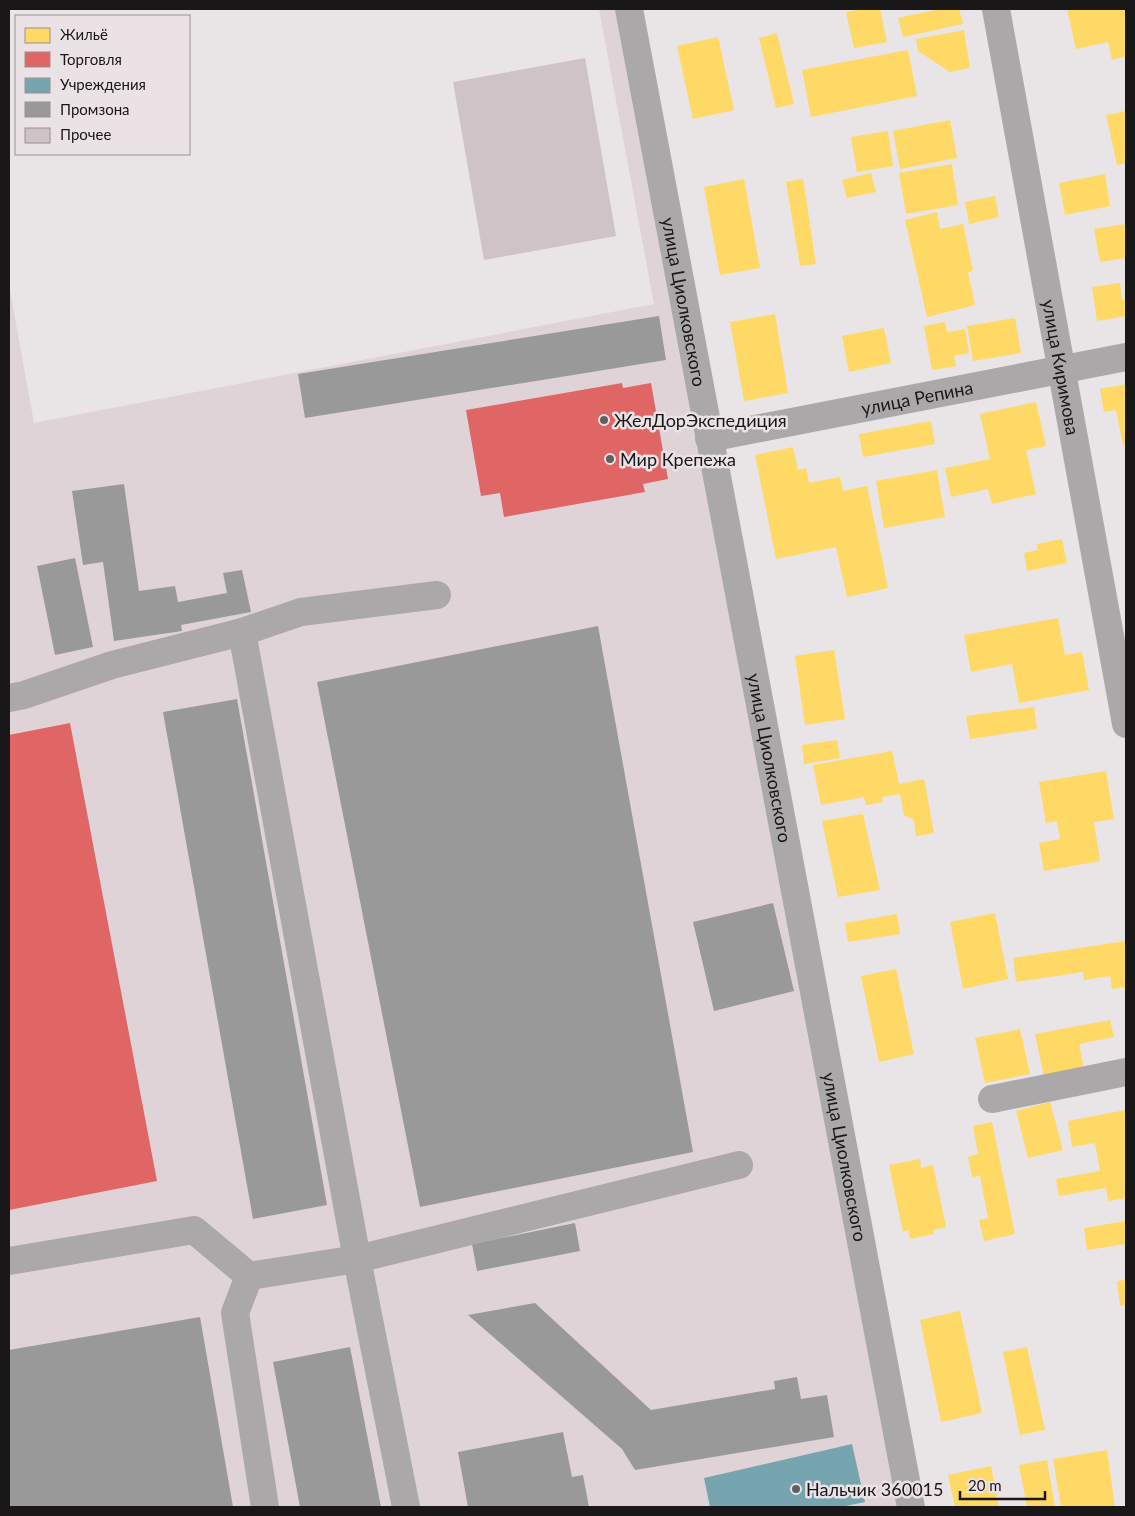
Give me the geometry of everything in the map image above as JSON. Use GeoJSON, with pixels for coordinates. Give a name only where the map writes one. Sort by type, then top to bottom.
{"type":"FeatureCollection","features":[{"type":"Feature","properties":{"kind":"street","name":"улица Циолковского"},"geometry":{"type":"LineString","coordinates":[[629,9],[708,438],[912,1507]]}},
{"type":"Feature","properties":{"kind":"street","name":"улица Киримова"},"geometry":{"type":"LineString","coordinates":[[996,9],[1126,724]]}},
{"type":"Feature","properties":{"kind":"street","name":"улица Репина"},"geometry":{"type":"LineString","coordinates":[[708,438],[1126,357]]}},
{"type":"Feature","properties":{"kind":"street"},"geometry":{"type":"LineString","coordinates":[[9,698],[24,695],[112,665],[242,632],[301,612],[437,595]]}},
{"type":"Feature","properties":{"kind":"street"},"geometry":{"type":"LineString","coordinates":[[242,632],[357,1260],[406,1507]]}},
{"type":"Feature","properties":{"kind":"street"},"geometry":{"type":"LineString","coordinates":[[992,1099],[1126,1072]]}},
{"type":"Feature","properties":{"kind":"street"},"geometry":{"type":"LineString","coordinates":[[9,1261],[194,1230],[249,1276],[357,1260],[739,1166]]}},
{"type":"Feature","properties":{"kind":"street"},"geometry":{"type":"LineString","coordinates":[[249,1276],[235,1313],[265,1507]]}},
{"type":"Feature","properties":{"kind":"shaded area"},"geometry":{"type":"Polygon","coordinates":[[[599,9],[629,9],[911,1507],[9,1507],[9,285],[34,423],[654,304],[599,9]]]}},
{"type":"Feature","properties":{"kind":"building: Жильё"},"geometry":{"type":"Polygon","coordinates":[[[880,9],[887,42],[854,48],[846,12],[880,9]]]}},
{"type":"Feature","properties":{"kind":"building: Жильё"},"geometry":{"type":"Polygon","coordinates":[[[940,9],[959,9],[963,24],[903,37],[898,18],[940,9]]]}},
{"type":"Feature","properties":{"kind":"building: Жильё"},"geometry":{"type":"Polygon","coordinates":[[[1067,9],[1126,9],[1126,56],[1112,60],[1108,42],[1076,49],[1067,9]]]}},
{"type":"Feature","properties":{"kind":"building: Жильё"},"geometry":{"type":"Polygon","coordinates":[[[964,30],[970,68],[950,72],[918,51],[916,39],[964,30]]]}},
{"type":"Feature","properties":{"kind":"building: Жильё"},"geometry":{"type":"Polygon","coordinates":[[[777,33],[794,104],[776,108],[759,38],[777,33]]]}},
{"type":"Feature","properties":{"kind":"building: Жильё"},"geometry":{"type":"Polygon","coordinates":[[[718,37],[734,110],[693,119],[677,46],[718,37]]]}},
{"type":"Feature","properties":{"kind":"building: Жильё"},"geometry":{"type":"Polygon","coordinates":[[[908,50],[917,96],[811,117],[802,70],[908,50]]]}},
{"type":"Feature","properties":{"kind":"building: Жильё"},"geometry":{"type":"Polygon","coordinates":[[[1126,111],[1126,163],[1117,165],[1106,115],[1126,111]]]}},
{"type":"Feature","properties":{"kind":"building: Жильё"},"geometry":{"type":"Polygon","coordinates":[[[950,120],[957,158],[900,169],[893,131],[950,120]]]}},
{"type":"Feature","properties":{"kind":"building: Жильё"},"geometry":{"type":"Polygon","coordinates":[[[888,131],[893,166],[857,172],[851,137],[888,131]]]}},
{"type":"Feature","properties":{"kind":"building: Жильё"},"geometry":{"type":"Polygon","coordinates":[[[952,164],[958,205],[906,214],[899,173],[952,164]]]}},
{"type":"Feature","properties":{"kind":"building: Жильё"},"geometry":{"type":"Polygon","coordinates":[[[871,173],[876,192],[847,198],[842,180],[871,173]]]}},
{"type":"Feature","properties":{"kind":"building: Жильё"},"geometry":{"type":"Polygon","coordinates":[[[1105,174],[1110,206],[1065,215],[1059,183],[1105,174]]]}},
{"type":"Feature","properties":{"kind":"building: Жильё"},"geometry":{"type":"Polygon","coordinates":[[[744,179],[760,268],[720,275],[704,187],[744,179]]]}},
{"type":"Feature","properties":{"kind":"building: Жильё"},"geometry":{"type":"Polygon","coordinates":[[[803,179],[816,264],[800,266],[786,182],[803,179]]]}},
{"type":"Feature","properties":{"kind":"building: Жильё"},"geometry":{"type":"Polygon","coordinates":[[[995,196],[999,217],[969,224],[965,202],[995,196]]]}},
{"type":"Feature","properties":{"kind":"building: Жильё"},"geometry":{"type":"Polygon","coordinates":[[[937,212],[940,229],[963,224],[973,271],[968,272],[975,305],[927,317],[905,220],[937,212]]]}},
{"type":"Feature","properties":{"kind":"building: Жильё"},"geometry":{"type":"Polygon","coordinates":[[[1126,224],[1126,258],[1100,262],[1094,229],[1126,224]]]}},
{"type":"Feature","properties":{"kind":"building: Жильё"},"geometry":{"type":"Polygon","coordinates":[[[1120,283],[1122,300],[1126,299],[1126,316],[1097,321],[1092,287],[1120,283]]]}},
{"type":"Feature","properties":{"kind":"building: Жильё"},"geometry":{"type":"Polygon","coordinates":[[[775,314],[788,393],[744,401],[730,322],[775,314]]]}},
{"type":"Feature","properties":{"kind":"building: Жильё"},"geometry":{"type":"Polygon","coordinates":[[[1015,318],[1021,353],[973,361],[967,326],[1015,318]]]}},
{"type":"Feature","properties":{"kind":"building: Жильё"},"geometry":{"type":"Polygon","coordinates":[[[945,322],[947,332],[965,329],[969,353],[954,356],[956,366],[932,370],[924,326],[945,322]]]}},
{"type":"Feature","properties":{"kind":"building: Жильё"},"geometry":{"type":"Polygon","coordinates":[[[884,328],[891,363],[849,372],[842,336],[884,328]]]}},
{"type":"Feature","properties":{"kind":"building: Жильё"},"geometry":{"type":"Polygon","coordinates":[[[1126,384],[1126,444],[1123,445],[1116,410],[1104,412],[1100,389],[1126,384]]]}},
{"type":"Feature","properties":{"kind":"building: Жильё"},"geometry":{"type":"Polygon","coordinates":[[[1036,402],[1046,446],[1026,450],[1036,494],[992,504],[988,489],[951,497],[945,468],[990,459],[980,414],[1036,402]]]}},
{"type":"Feature","properties":{"kind":"building: Жильё"},"geometry":{"type":"Polygon","coordinates":[[[931,421],[935,444],[863,457],[859,434],[931,421]]]}},
{"type":"Feature","properties":{"kind":"building: Жильё"},"geometry":{"type":"Polygon","coordinates":[[[793,447],[798,470],[806,468],[809,483],[840,477],[843,491],[867,486],[888,588],[847,597],[836,547],[776,559],[755,455],[793,447]]]}},
{"type":"Feature","properties":{"kind":"building: Жильё"},"geometry":{"type":"Polygon","coordinates":[[[937,470],[945,517],[884,528],[876,481],[937,470]]]}},
{"type":"Feature","properties":{"kind":"building: Жильё"},"geometry":{"type":"Polygon","coordinates":[[[1062,539],[1067,563],[1027,571],[1024,553],[1038,550],[1037,544],[1062,539]]]}},
{"type":"Feature","properties":{"kind":"building: Жильё"},"geometry":{"type":"Polygon","coordinates":[[[1058,618],[1065,655],[1082,652],[1089,690],[1019,703],[1012,664],[971,672],[964,635],[1058,618]]]}},
{"type":"Feature","properties":{"kind":"building: Жильё"},"geometry":{"type":"Polygon","coordinates":[[[834,650],[845,719],[805,725],[795,656],[834,650]]]}},
{"type":"Feature","properties":{"kind":"building: Жильё"},"geometry":{"type":"Polygon","coordinates":[[[1034,707],[1037,729],[970,739],[966,716],[1034,707]]]}},
{"type":"Feature","properties":{"kind":"building: Жильё"},"geometry":{"type":"Polygon","coordinates":[[[837,740],[840,758],[804,764],[802,745],[837,740]]]}},
{"type":"Feature","properties":{"kind":"building: Жильё"},"geometry":{"type":"Polygon","coordinates":[[[892,751],[899,784],[924,779],[934,833],[916,836],[914,820],[904,815],[900,794],[882,797],[883,802],[866,805],[864,797],[821,805],[813,765],[892,751]]]}},
{"type":"Feature","properties":{"kind":"building: Жильё"},"geometry":{"type":"Polygon","coordinates":[[[1106,771],[1114,819],[1094,822],[1100,861],[1044,871],[1039,843],[1060,839],[1057,821],[1046,823],[1039,782],[1106,771]]]}},
{"type":"Feature","properties":{"kind":"building: Жильё"},"geometry":{"type":"Polygon","coordinates":[[[863,814],[880,890],[838,897],[822,821],[863,814]]]}},
{"type":"Feature","properties":{"kind":"building: Жильё"},"geometry":{"type":"Polygon","coordinates":[[[995,913],[1008,979],[963,989],[950,922],[995,913]]]}},
{"type":"Feature","properties":{"kind":"building: Жильё"},"geometry":{"type":"Polygon","coordinates":[[[897,914],[900,934],[848,942],[845,923],[897,914]]]}},
{"type":"Feature","properties":{"kind":"building: Жильё"},"geometry":{"type":"Polygon","coordinates":[[[1126,941],[1126,997],[1124,987],[1112,989],[1110,976],[1084,980],[1083,972],[1016,982],[1013,958],[1126,941]]]}},
{"type":"Feature","properties":{"kind":"building: Жильё"},"geometry":{"type":"Polygon","coordinates":[[[896,969],[914,1054],[879,1062],[861,976],[896,969]]]}},
{"type":"Feature","properties":{"kind":"building: Жильё"},"geometry":{"type":"Polygon","coordinates":[[[1110,1020],[1114,1037],[1079,1044],[1084,1069],[1044,1077],[1035,1034],[1110,1020]]]}},
{"type":"Feature","properties":{"kind":"building: Жильё"},"geometry":{"type":"Polygon","coordinates":[[[1020,1029],[1030,1074],[985,1083],[975,1038],[1020,1029]]]}},
{"type":"Feature","properties":{"kind":"building: Жильё"},"geometry":{"type":"Polygon","coordinates":[[[1050,1102],[1063,1150],[1028,1158],[1016,1111],[1050,1102]]]}},
{"type":"Feature","properties":{"kind":"building: Жильё"},"geometry":{"type":"Polygon","coordinates":[[[1126,1110],[1126,1198],[1108,1201],[1106,1188],[1059,1196],[1056,1179],[1100,1171],[1095,1143],[1072,1147],[1068,1121],[1126,1110]]]}},
{"type":"Feature","properties":{"kind":"building: Жильё"},"geometry":{"type":"Polygon","coordinates":[[[992,1122],[1015,1234],[984,1241],[979,1220],[988,1218],[980,1176],[972,1177],[968,1157],[978,1154],[973,1126],[992,1122]]]}},
{"type":"Feature","properties":{"kind":"building: Жильё"},"geometry":{"type":"Polygon","coordinates":[[[920,1159],[921,1168],[933,1165],[946,1227],[933,1230],[934,1234],[910,1239],[908,1230],[903,1232],[889,1165],[920,1159]]]}},
{"type":"Feature","properties":{"kind":"building: Жильё"},"geometry":{"type":"Polygon","coordinates":[[[1126,1221],[1126,1244],[1087,1250],[1084,1228],[1126,1221]]]}},
{"type":"Feature","properties":{"kind":"building: Жильё"},"geometry":{"type":"Polygon","coordinates":[[[1126,1280],[1126,1305],[1120,1306],[1117,1281],[1126,1280]]]}},
{"type":"Feature","properties":{"kind":"building: Жильё"},"geometry":{"type":"Polygon","coordinates":[[[960,1311],[982,1413],[941,1422],[920,1320],[960,1311]]]}},
{"type":"Feature","properties":{"kind":"building: Жильё"},"geometry":{"type":"Polygon","coordinates":[[[1027,1347],[1045,1430],[1020,1435],[1003,1352],[1027,1347]]]}},
{"type":"Feature","properties":{"kind":"building: Жильё"},"geometry":{"type":"Polygon","coordinates":[[[1107,1450],[1115,1507],[1061,1507],[1053,1459],[1107,1450]]]}},
{"type":"Feature","properties":{"kind":"building: Жильё"},"geometry":{"type":"Polygon","coordinates":[[[1047,1460],[1055,1507],[1027,1507],[1019,1465],[1047,1460]]]}},
{"type":"Feature","properties":{"kind":"building: Жильё"},"geometry":{"type":"Polygon","coordinates":[[[991,1466],[999,1507],[955,1507],[948,1475],[991,1466]]]}},
{"type":"Feature","properties":{"kind":"building: Торговля"},"geometry":{"type":"Polygon","coordinates":[[[622,383],[623,388],[651,383],[668,479],[643,484],[645,492],[504,517],[500,493],[481,496],[466,410],[622,383]]]}},
{"type":"Feature","properties":{"kind":"building: Торговля"},"geometry":{"type":"Polygon","coordinates":[[[70,723],[157,1181],[9,1210],[9,735],[70,723]]]}},
{"type":"Feature","properties":{"kind":"building: Учреждения"},"geometry":{"type":"Polygon","coordinates":[[[852,1444],[865,1502],[841,1507],[710,1507],[704,1478],[852,1444]]]}},
{"type":"Feature","properties":{"kind":"building: Промзона"},"geometry":{"type":"Polygon","coordinates":[[[659,316],[666,360],[305,418],[298,374],[659,316]]]}},
{"type":"Feature","properties":{"kind":"building: Промзона"},"geometry":{"type":"Polygon","coordinates":[[[124,484],[139,591],[175,586],[178,602],[227,593],[223,573],[242,570],[251,612],[181,625],[182,631],[114,641],[103,562],[83,565],[72,491],[124,484]]]}},
{"type":"Feature","properties":{"kind":"building: Промзона"},"geometry":{"type":"Polygon","coordinates":[[[75,558],[93,647],[55,655],[37,566],[75,558]]]}},
{"type":"Feature","properties":{"kind":"building: Промзона"},"geometry":{"type":"Polygon","coordinates":[[[598,626],[693,1152],[420,1207],[317,682],[598,626]]]}},
{"type":"Feature","properties":{"kind":"building: Промзона"},"geometry":{"type":"Polygon","coordinates":[[[237,699],[327,1205],[253,1219],[163,712],[237,699]]]}},
{"type":"Feature","properties":{"kind":"building: Промзона"},"geometry":{"type":"Polygon","coordinates":[[[773,903],[794,991],[714,1011],[693,922],[773,903]]]}},
{"type":"Feature","properties":{"kind":"building: Промзона"},"geometry":{"type":"Polygon","coordinates":[[[575,1223],[580,1251],[477,1271],[472,1244],[575,1223]]]}},
{"type":"Feature","properties":{"kind":"building: Промзона"},"geometry":{"type":"Polygon","coordinates":[[[535,1303],[651,1410],[775,1389],[774,1381],[797,1377],[801,1399],[827,1395],[834,1437],[635,1470],[622,1449],[468,1315],[535,1303]]]}},
{"type":"Feature","properties":{"kind":"building: Промзона"},"geometry":{"type":"Polygon","coordinates":[[[200,1317],[233,1507],[9,1507],[9,1350],[200,1317]]]}},
{"type":"Feature","properties":{"kind":"building: Промзона"},"geometry":{"type":"Polygon","coordinates":[[[350,1347],[381,1507],[300,1507],[273,1362],[350,1347]]]}},
{"type":"Feature","properties":{"kind":"building: Промзона"},"geometry":{"type":"Polygon","coordinates":[[[563,1432],[572,1477],[583,1475],[589,1507],[468,1507],[458,1452],[563,1432]]]}},
{"type":"Feature","properties":{"kind":"building: Прочее"},"geometry":{"type":"Polygon","coordinates":[[[585,58],[616,236],[484,260],[453,82],[585,58]]]}},
{"type":"Feature","properties":{"kind":"place","name":"ЖелДорЭкспедиция"},"geometry":{"type":"Point","coordinates":[604,420]}},
{"type":"Feature","properties":{"kind":"place","name":"Мир Крепежа"},"geometry":{"type":"Point","coordinates":[610,459]}},
{"type":"Feature","properties":{"kind":"place","name":"Нальчик 360015"},"geometry":{"type":"Point","coordinates":[796,1489]}}]}
